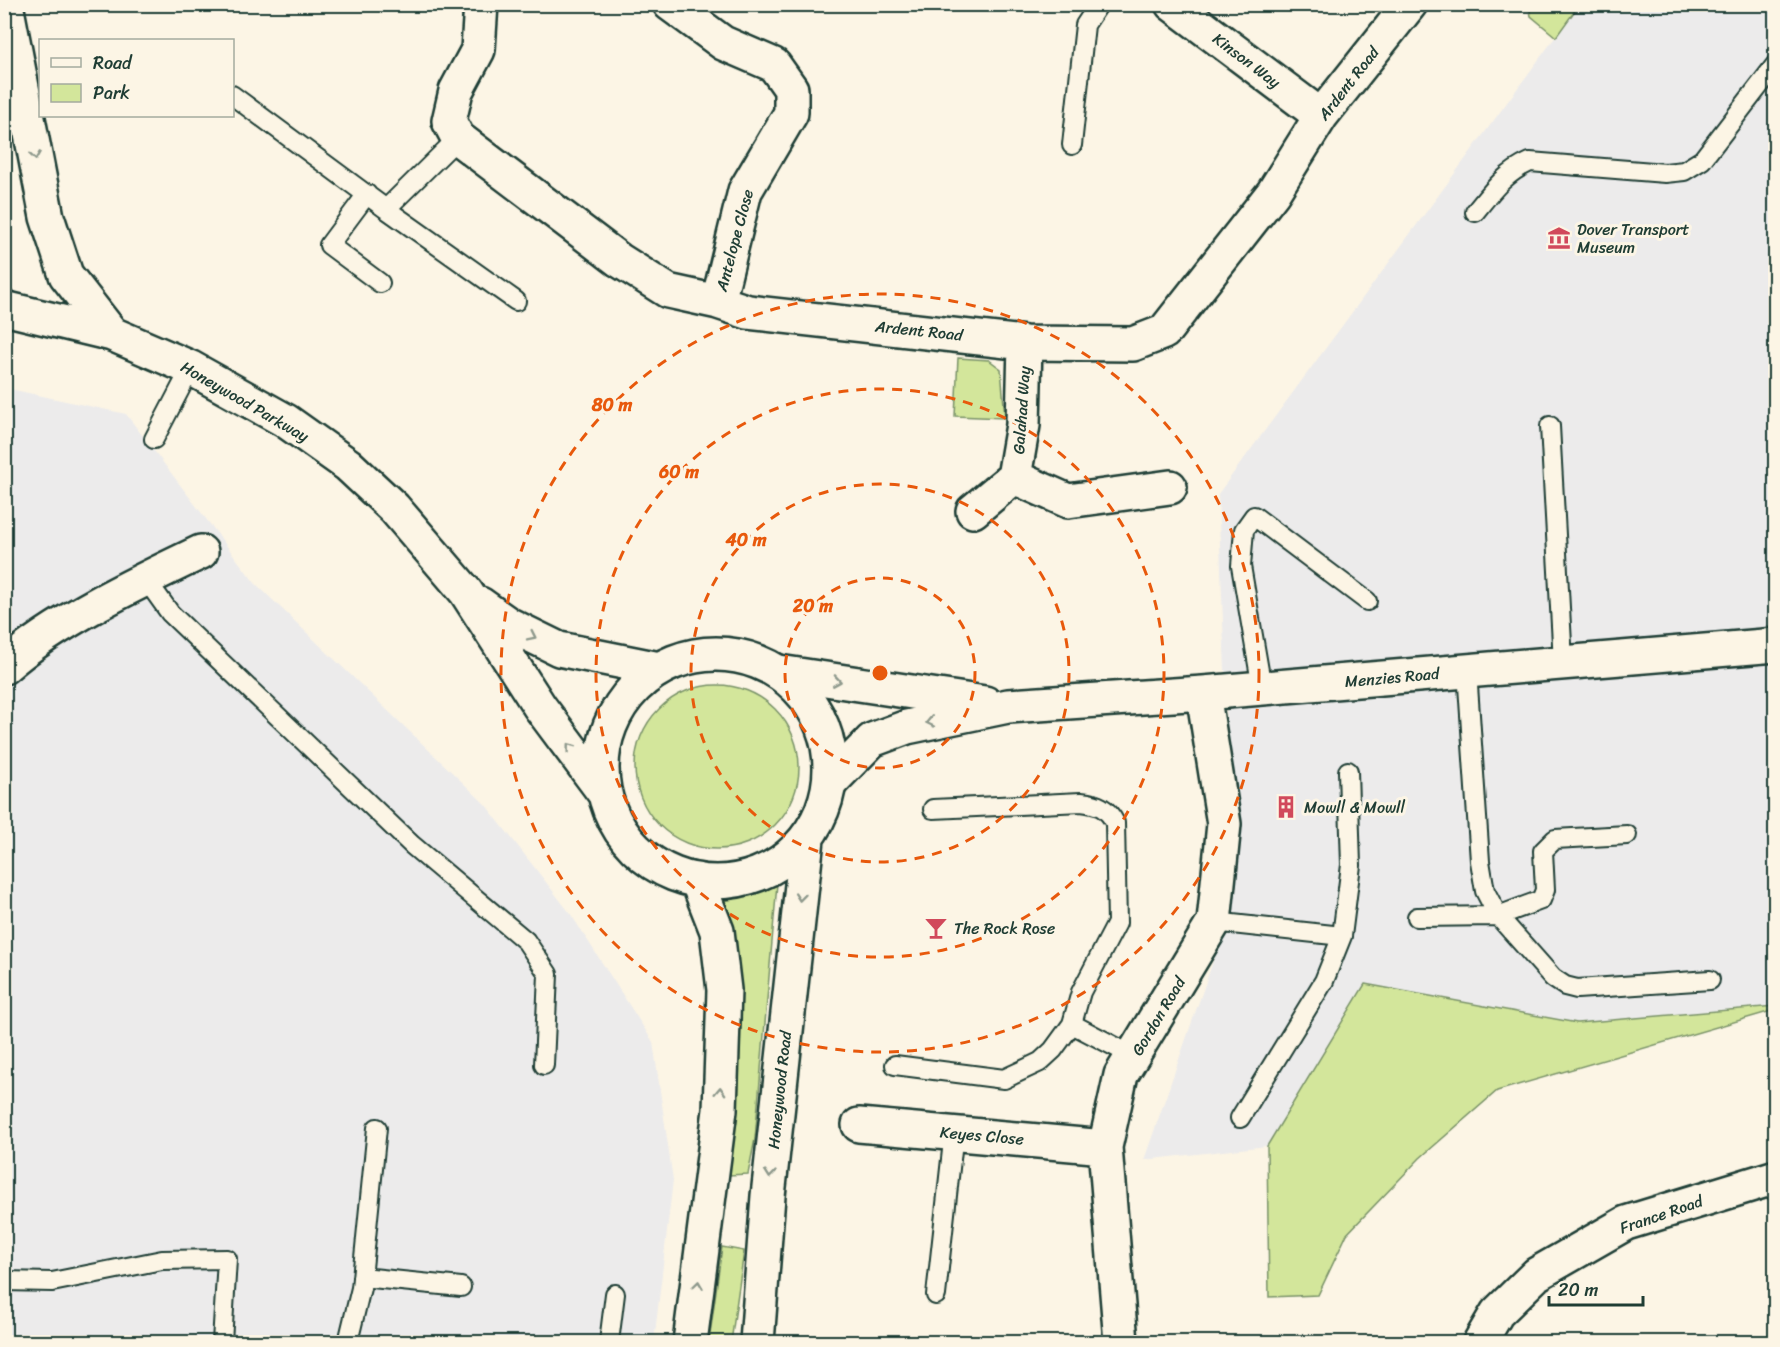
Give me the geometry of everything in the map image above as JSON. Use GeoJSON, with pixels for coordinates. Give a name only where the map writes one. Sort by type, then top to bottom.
{"type":"FeatureCollection","features":[{"type":"Feature","properties":{"kind":"street"},"geometry":{"type":"LineString","coordinates":[[458,138],[449,121],[456,91],[478,50],[482,20],[481,4]]}},
{"type":"Feature","properties":{"kind":"street","name":"Antelope Close"},"geometry":{"type":"LineString","coordinates":[[669,4],[723,43],[774,65],[791,89],[791,113],[745,191],[718,302]]}},
{"type":"Feature","properties":{"kind":"street","name":"Kinson Way"},"geometry":{"type":"LineString","coordinates":[[1172,4],[1321,116]]}},
{"type":"Feature","properties":{"kind":"street","name":"Ardent Road"},"geometry":{"type":"LineString","coordinates":[[458,138],[619,260],[668,291],[718,302],[748,312],[1025,343],[1133,344],[1164,332],[1272,193],[1321,116],[1410,4]]}},
{"type":"Feature","properties":{"kind":"street"},"geometry":{"type":"LineString","coordinates":[[6,16],[47,218],[66,275],[112,334]]}},
{"type":"Feature","properties":{"kind":"street","name":"Honeywood Parkway"},"geometry":{"type":"LineString","coordinates":[[4,308],[112,334],[191,368],[286,421],[348,465],[394,508],[466,592],[540,707],[605,794]]}},
{"type":"Feature","properties":{"kind":"street","name":"Galahad Way"},"geometry":{"type":"LineString","coordinates":[[973,511],[1014,477],[1023,425],[1025,343]]}},
{"type":"Feature","properties":{"kind":"street","name":"Galahad Way"},"geometry":{"type":"LineString","coordinates":[[1014,477],[1068,501],[1170,487]]}},
{"type":"Feature","properties":{"kind":"street"},"geometry":{"type":"LineString","coordinates":[[4,667],[67,623],[145,578],[201,552]]}},
{"type":"Feature","properties":{"kind":"street","name":"Honeywood Parkway"},"geometry":{"type":"LineString","coordinates":[[466,592],[508,624],[559,649],[659,669]]}},
{"type":"Feature","properties":{"kind":"street","name":"Menzies Road"},"geometry":{"type":"LineString","coordinates":[[830,783],[872,740],[907,727],[1008,706],[1203,693],[1776,645]]}},
{"type":"Feature","properties":{"kind":"street"},"geometry":{"type":"LineString","coordinates":[[719,654],[750,659],[779,672],[803,693],[820,720],[830,751],[830,783],[822,812],[807,839],[784,860],[758,875],[728,882],[697,880],[665,870],[638,851],[617,825],[605,794],[602,765],[606,736],[618,710],[636,686],[659,669],[688,657],[719,654]]}},
{"type":"Feature","properties":{"kind":"street","name":"Menzies Road"},"geometry":{"type":"LineString","coordinates":[[779,672],[1008,706]]}},
{"type":"Feature","properties":{"kind":"street","name":"Gordon Road"},"geometry":{"type":"LineString","coordinates":[[1121,1342],[1105,1147],[1121,1075],[1214,922],[1224,824],[1203,693]]}},
{"type":"Feature","properties":{"kind":"street","name":"Honeywood Road"},"geometry":{"type":"LineString","coordinates":[[757,1342],[768,1196],[807,839]]}},
{"type":"Feature","properties":{"kind":"street"},"geometry":{"type":"LineString","coordinates":[[690,1342],[720,1110],[724,990],[717,931],[697,880]]}},
{"type":"Feature","properties":{"kind":"street","name":"Keyes Close"},"geometry":{"type":"LineString","coordinates":[[859,1125],[1105,1147]]}},
{"type":"Feature","properties":{"kind":"street","name":"France Road"},"geometry":{"type":"LineString","coordinates":[[1480,1342],[1497,1313],[1537,1274],[1626,1223],[1776,1178]]}},
{"type":"Feature","properties":{"kind":"lane"},"geometry":{"type":"LineString","coordinates":[[1072,145],[1085,25],[1099,4]]}},
{"type":"Feature","properties":{"kind":"lane"},"geometry":{"type":"LineString","coordinates":[[1475,212],[1497,183],[1514,169],[1530,162],[1665,173],[1684,171],[1702,160],[1776,64]]}},
{"type":"Feature","properties":{"kind":"lane"},"geometry":{"type":"LineString","coordinates":[[234,96],[386,209],[516,301]]}},
{"type":"Feature","properties":{"kind":"lane"},"geometry":{"type":"LineString","coordinates":[[386,209],[458,138]]}},
{"type":"Feature","properties":{"kind":"lane"},"geometry":{"type":"LineString","coordinates":[[368,194],[330,245],[380,284]]}},
{"type":"Feature","properties":{"kind":"lane"},"geometry":{"type":"LineString","coordinates":[[154,439],[191,368]]}},
{"type":"Feature","properties":{"kind":"lane"},"geometry":{"type":"LineString","coordinates":[[1550,426],[1563,662]]}},
{"type":"Feature","properties":{"kind":"lane"},"geometry":{"type":"LineString","coordinates":[[1262,688],[1241,566],[1244,530],[1254,516],[1367,601]]}},
{"type":"Feature","properties":{"kind":"lane"},"geometry":{"type":"LineString","coordinates":[[145,578],[170,613],[358,794],[412,845],[526,941],[548,974],[544,1065]]}},
{"type":"Feature","properties":{"kind":"lane"},"geometry":{"type":"LineString","coordinates":[[1467,671],[1480,861],[1485,891],[1498,916],[1554,978],[1565,986],[1578,989],[1710,980]]}},
{"type":"Feature","properties":{"kind":"lane"},"geometry":{"type":"LineString","coordinates":[[1239,1118],[1324,981],[1342,936],[1351,865],[1348,771]]}},
{"type":"Feature","properties":{"kind":"lane"},"geometry":{"type":"LineString","coordinates":[[895,1065],[1004,1079],[1040,1062],[1053,1050],[1072,1024],[1081,992],[1117,923],[1115,823],[1110,813],[1099,804],[1081,801],[933,808]]}},
{"type":"Feature","properties":{"kind":"lane"},"geometry":{"type":"LineString","coordinates":[[1417,917],[1498,916],[1541,900],[1545,890],[1543,851],[1555,839],[1627,835]]}},
{"type":"Feature","properties":{"kind":"lane"},"geometry":{"type":"LineString","coordinates":[[1214,922],[1342,936]]}},
{"type":"Feature","properties":{"kind":"lane"},"geometry":{"type":"LineString","coordinates":[[1072,1024],[1133,1056]]}},
{"type":"Feature","properties":{"kind":"lane"},"geometry":{"type":"LineString","coordinates":[[348,1342],[362,1277],[377,1128]]}},
{"type":"Feature","properties":{"kind":"lane"},"geometry":{"type":"LineString","coordinates":[[936,1295],[954,1132]]}},
{"type":"Feature","properties":{"kind":"lane"},"geometry":{"type":"LineString","coordinates":[[4,1281],[51,1282],[162,1260],[227,1259],[222,1342]]}},
{"type":"Feature","properties":{"kind":"lane"},"geometry":{"type":"LineString","coordinates":[[362,1277],[461,1287]]}},
{"type":"Feature","properties":{"kind":"lane"},"geometry":{"type":"LineString","coordinates":[[609,1342],[615,1294]]}},
{"type":"Feature","properties":{"kind":"shaded area"},"geometry":{"type":"Polygon","coordinates":[[[1579,5],[1775,5],[1775,1006],[1577,1023],[1366,984],[1267,1146],[1144,1160],[1234,901],[1218,494],[1579,5]]]}},
{"type":"Feature","properties":{"kind":"shaded area"},"geometry":{"type":"Polygon","coordinates":[[[5,388],[126,414],[255,583],[485,804],[570,913],[653,1042],[673,1180],[654,1342],[5,1342],[5,388]]]}},
{"type":"Feature","properties":{"kind":"green space"},"geometry":{"type":"Polygon","coordinates":[[[1529,4],[1579,5],[1556,37],[1531,16],[1529,4]]]}},
{"type":"Feature","properties":{"kind":"green space"},"geometry":{"type":"Polygon","coordinates":[[[958,358],[989,360],[1001,369],[1005,418],[955,416],[958,358]]]}},
{"type":"Feature","properties":{"kind":"green space"},"geometry":{"type":"Polygon","coordinates":[[[717,685],[748,691],[775,709],[793,736],[799,767],[793,798],[775,825],[748,843],[717,849],[686,843],[659,825],[641,798],[635,767],[641,736],[659,709],[686,691],[717,685]]]}},
{"type":"Feature","properties":{"kind":"green space"},"geometry":{"type":"Polygon","coordinates":[[[778,872],[755,1139],[748,1174],[728,1175],[730,1154],[714,889],[744,885],[778,872]]]}},
{"type":"Feature","properties":{"kind":"green space"},"geometry":{"type":"Polygon","coordinates":[[[1365,984],[1577,1023],[1775,1006],[1775,1010],[1497,1091],[1420,1158],[1347,1234],[1318,1295],[1269,1297],[1267,1146],[1365,984]]]}},
{"type":"Feature","properties":{"kind":"green space"},"geometry":{"type":"Polygon","coordinates":[[[722,1247],[744,1251],[731,1342],[709,1342],[722,1247]]]}},
{"type":"Feature","properties":{"kind":"place","name":"Dover Transport Museum"},"geometry":{"type":"Point","coordinates":[1559,238]}},
{"type":"Feature","properties":{"kind":"place","name":"Mowll & Mowll"},"geometry":{"type":"Point","coordinates":[1286,807]}},
{"type":"Feature","properties":{"kind":"place","name":"The Rock Rose"},"geometry":{"type":"Point","coordinates":[936,928]}}]}
